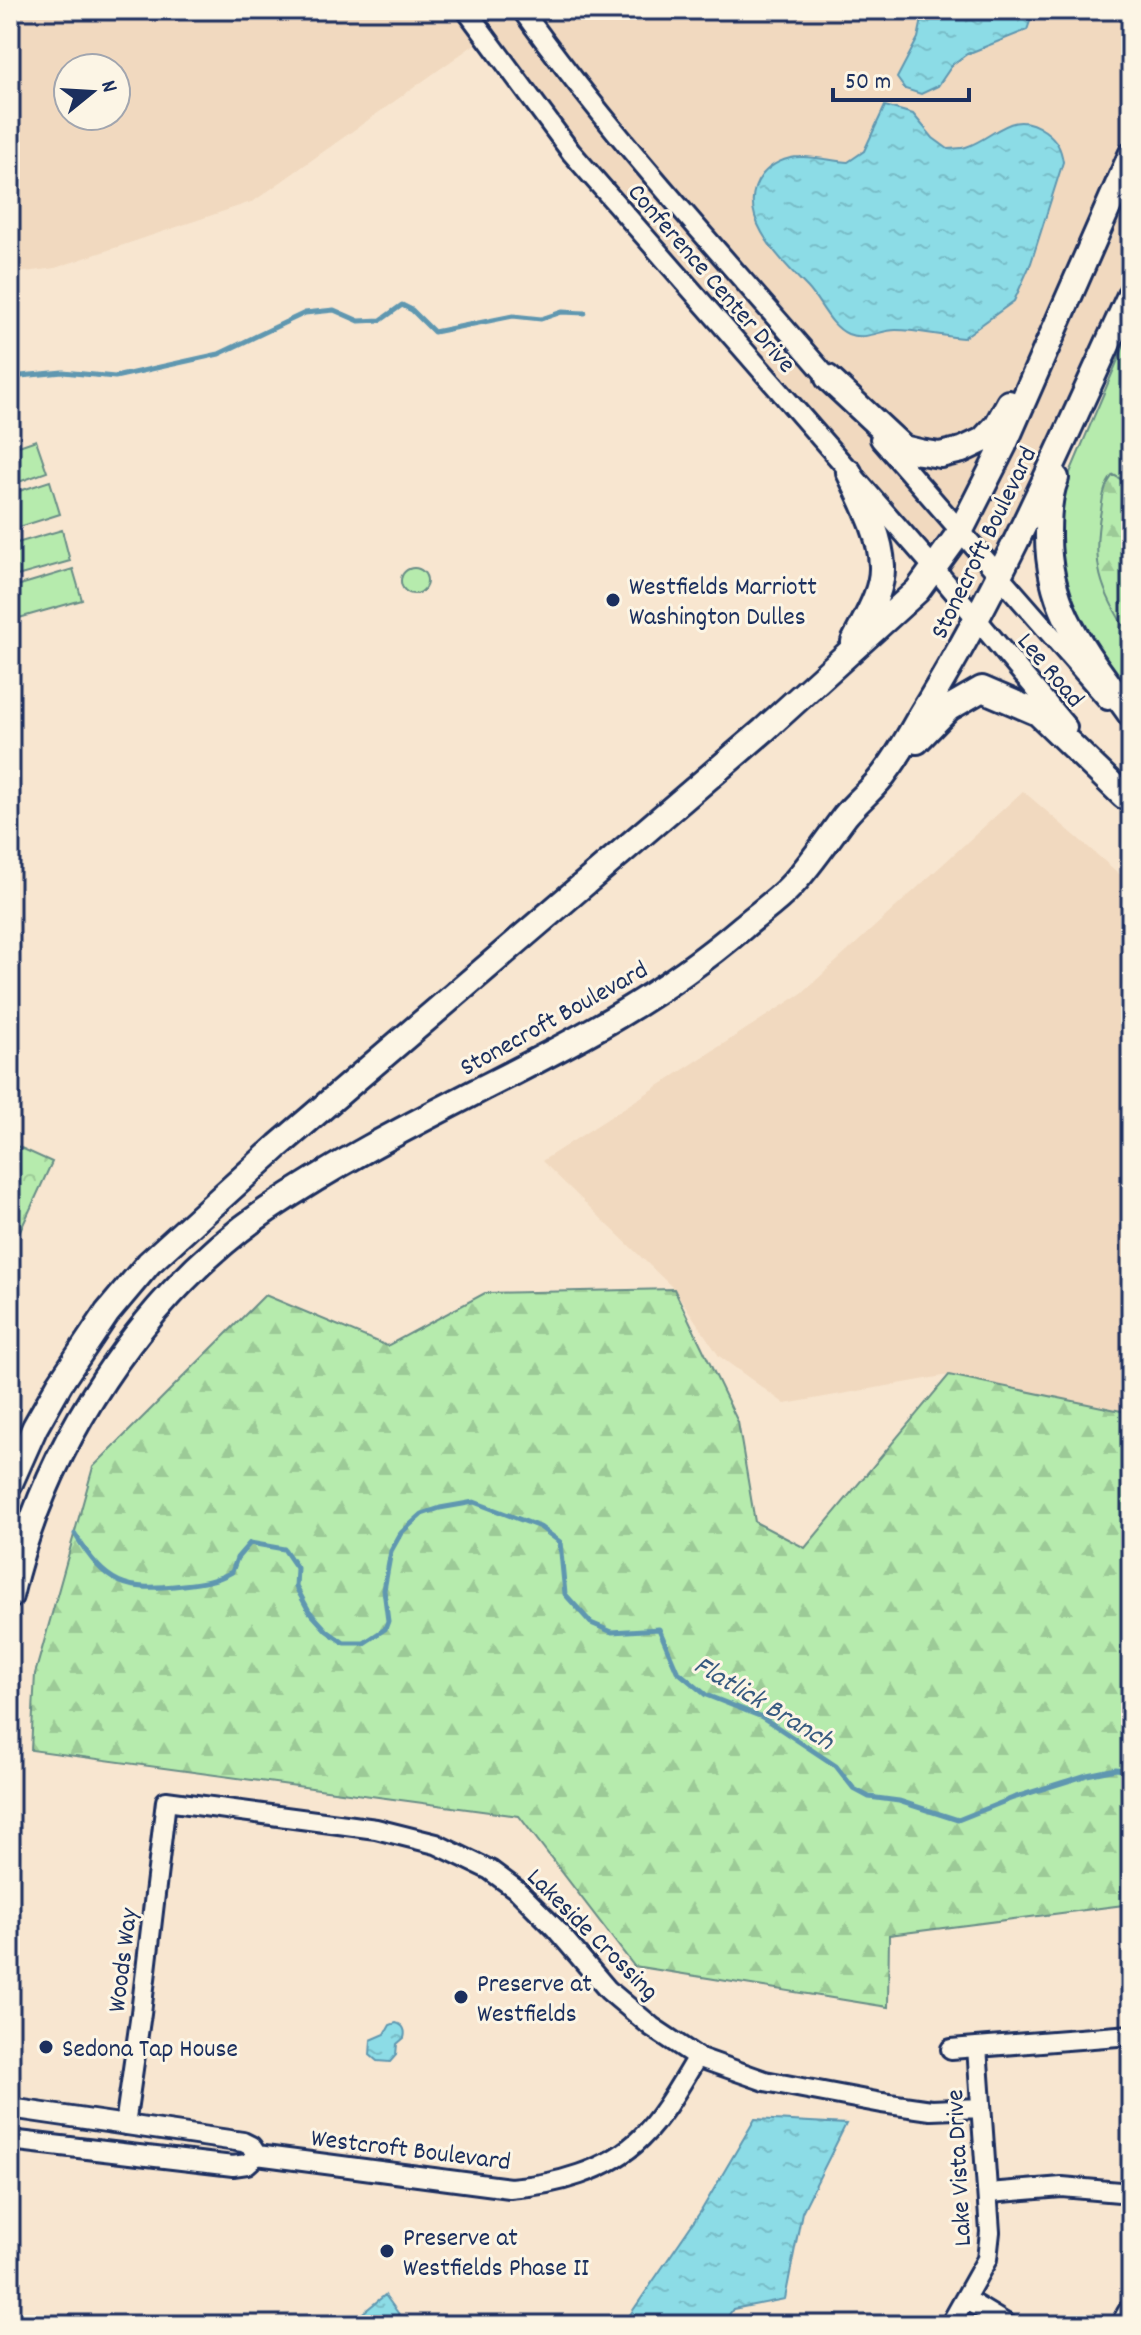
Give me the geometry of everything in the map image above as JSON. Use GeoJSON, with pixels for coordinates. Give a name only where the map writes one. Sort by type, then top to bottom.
{"type":"FeatureCollection","features":[{"type":"Feature","properties":{"kind":"main road"},"geometry":{"type":"LineString","coordinates":[[828,378],[903,448],[940,455],[962,450],[983,440],[997,425],[1012,397],[1091,218],[1131,154]]}},
{"type":"Feature","properties":{"kind":"main road","name":"Stonecroft Boulevard"},"geometry":{"type":"LineString","coordinates":[[10,1483],[35,1427],[60,1383],[107,1313],[149,1263],[278,1146],[539,924],[848,655],[917,591],[960,532],[1004,445],[1131,154]]}},
{"type":"Feature","properties":{"kind":"main road","name":"Stonecroft Boulevard"},"geometry":{"type":"LineString","coordinates":[[10,1596],[29,1528],[55,1467],[103,1379],[171,1293],[263,1213],[360,1153],[630,1010],[700,962],[790,887],[855,803],[885,774],[978,620],[1131,293]]}},
{"type":"Feature","properties":{"kind":"main road"},"geometry":{"type":"LineString","coordinates":[[1108,343],[1052,488],[1048,552],[1050,579],[1071,630],[1131,715]]}},
{"type":"Feature","properties":{"kind":"main road"},"geometry":{"type":"LineString","coordinates":[[848,655],[877,593],[882,567],[868,514],[849,472]]}},
{"type":"Feature","properties":{"kind":"main road"},"geometry":{"type":"LineString","coordinates":[[885,774],[949,708],[982,689],[1038,713],[1128,799]]}},
{"type":"Feature","properties":{"kind":"street","name":"Conference Center Drive"},"geometry":{"type":"LineString","coordinates":[[466,10],[571,152],[934,568]]}},
{"type":"Feature","properties":{"kind":"street","name":"Conference Center Drive"},"geometry":{"type":"LineString","coordinates":[[522,10],[651,175],[960,532]]}},
{"type":"Feature","properties":{"kind":"street","name":"Lee Road"},"geometry":{"type":"LineString","coordinates":[[960,532],[1131,726]]}},
{"type":"Feature","properties":{"kind":"street","name":"Lee Road"},"geometry":{"type":"LineString","coordinates":[[934,568],[1128,799]]}},
{"type":"Feature","properties":{"kind":"street","name":"Lakeside Crossing"},"geometry":{"type":"LineString","coordinates":[[166,1801],[376,1829],[436,1844],[490,1870],[517,1890],[555,1928],[608,1990],[652,2027],[697,2057],[765,2081],[882,2103],[931,2110],[981,2108]]}},
{"type":"Feature","properties":{"kind":"street","name":"Woods Way"},"geometry":{"type":"LineString","coordinates":[[125,2125],[166,1801]]}},
{"type":"Feature","properties":{"kind":"street"},"geometry":{"type":"LineString","coordinates":[[951,2049],[1131,2035]]}},
{"type":"Feature","properties":{"kind":"street","name":"Lake Vista Drive"},"geometry":{"type":"LineString","coordinates":[[950,2325],[987,2259],[990,2232],[977,2047]]}},
{"type":"Feature","properties":{"kind":"street","name":"Westcroft Boulevard"},"geometry":{"type":"LineString","coordinates":[[10,2108],[243,2142],[251,2146],[257,2155],[510,2188],[549,2183],[606,2162],[639,2141],[663,2112],[697,2057]]}},
{"type":"Feature","properties":{"kind":"street","name":"Westcroft Boulevard"},"geometry":{"type":"LineString","coordinates":[[10,2140],[233,2166],[247,2164],[257,2155]]}},
{"type":"Feature","properties":{"kind":"street"},"geometry":{"type":"LineString","coordinates":[[989,2193],[1062,2187],[1131,2193]]}},
{"type":"Feature","properties":{"kind":"street"},"geometry":{"type":"LineString","coordinates":[[965,2299],[1008,2325]]}},
{"type":"Feature","properties":{"kind":"street"},"geometry":{"type":"LineString","coordinates":[[1120,2325],[1131,2306]]}},
{"type":"Feature","properties":{"kind":"shaded area"},"geometry":{"type":"Polygon","coordinates":[[[10,10],[1131,10],[1131,275],[978,620],[485,37],[254,201],[55,268],[10,274],[10,10]]]}},
{"type":"Feature","properties":{"kind":"shaded area"},"geometry":{"type":"Polygon","coordinates":[[[1023,791],[1131,884],[1131,1413],[949,1375],[785,1404],[719,1356],[674,1289],[542,1161],[802,993],[1023,791]]]}},
{"type":"Feature","properties":{"kind":"green space"},"geometry":{"type":"Polygon","coordinates":[[[1131,329],[1131,485],[1114,475],[1131,633],[1131,690],[1087,641],[1055,568],[1061,494],[1131,329]]]}},
{"type":"Feature","properties":{"kind":"green space"},"geometry":{"type":"Polygon","coordinates":[[[36,440],[47,472],[10,485],[10,449],[36,440]]]}},
{"type":"Feature","properties":{"kind":"green space"},"geometry":{"type":"Polygon","coordinates":[[[1113,475],[1131,485],[1129,635],[1105,589],[1098,561],[1102,500],[1113,475]]]}},
{"type":"Feature","properties":{"kind":"green space"},"geometry":{"type":"Polygon","coordinates":[[[50,481],[60,514],[10,530],[10,494],[50,481]]]}},
{"type":"Feature","properties":{"kind":"green space"},"geometry":{"type":"Polygon","coordinates":[[[62,530],[70,561],[10,578],[10,545],[62,530]]]}},
{"type":"Feature","properties":{"kind":"green space"},"geometry":{"type":"Polygon","coordinates":[[[414,568],[423,572],[427,581],[423,590],[414,594],[405,590],[401,581],[405,572],[414,568]]]}},
{"type":"Feature","properties":{"kind":"green space"},"geometry":{"type":"Polygon","coordinates":[[[73,569],[82,600],[19,618],[10,588],[73,569]]]}},
{"type":"Feature","properties":{"kind":"green space"},"geometry":{"type":"Polygon","coordinates":[[[10,1143],[52,1162],[10,1253],[10,1143]]]}},
{"type":"Feature","properties":{"kind":"green space"},"geometry":{"type":"Polygon","coordinates":[[[674,1289],[738,1422],[755,1522],[805,1548],[949,1375],[1131,1413],[1131,1904],[889,1935],[888,2007],[634,1966],[519,1816],[31,1750],[35,1674],[93,1467],[265,1295],[387,1346],[485,1293],[674,1289]]]}},
{"type":"Feature","properties":{"kind":"water"},"geometry":{"type":"Polygon","coordinates":[[[924,10],[1034,10],[1027,30],[967,54],[953,64],[938,86],[921,94],[905,89],[897,78],[918,38],[924,10]]]}},
{"type":"Feature","properties":{"kind":"water"},"geometry":{"type":"Polygon","coordinates":[[[885,106],[913,114],[933,138],[948,149],[966,147],[1004,126],[1023,122],[1045,131],[1061,153],[1063,162],[1031,263],[1014,301],[963,338],[905,330],[866,336],[848,334],[836,325],[774,251],[757,221],[753,205],[754,190],[766,171],[779,162],[795,157],[848,162],[864,151],[885,106]]]}},
{"type":"Feature","properties":{"kind":"water"},"geometry":{"type":"Polygon","coordinates":[[[396,2023],[403,2027],[405,2033],[397,2044],[396,2055],[390,2062],[377,2061],[370,2055],[371,2040],[385,2034],[390,2025],[396,2023]]]}},
{"type":"Feature","properties":{"kind":"water"},"geometry":{"type":"Polygon","coordinates":[[[755,2119],[846,2124],[802,2212],[785,2299],[733,2309],[722,2325],[623,2325],[701,2211],[755,2119]]]}},
{"type":"Feature","properties":{"kind":"water"},"geometry":{"type":"Polygon","coordinates":[[[385,2295],[401,2317],[391,2325],[348,2325],[385,2295]]]}},
{"type":"Feature","properties":{"kind":"waterway"},"geometry":{"type":"LineString","coordinates":[[10,377],[63,372],[115,377],[219,354],[305,313],[334,310],[359,321],[381,320],[402,305],[412,310],[434,332],[513,316],[541,319],[562,312],[585,313]]}},
{"type":"Feature","properties":{"kind":"waterway","name":"Flatlick Branch"},"geometry":{"type":"LineString","coordinates":[[75,1534],[108,1574],[119,1581],[146,1587],[196,1583],[226,1575],[232,1572],[237,1558],[250,1543],[284,1549],[297,1568],[296,1587],[309,1611],[327,1631],[344,1643],[364,1643],[385,1629],[388,1621],[384,1590],[391,1551],[401,1533],[422,1514],[474,1502],[540,1527],[560,1542],[565,1594],[591,1623],[612,1632],[659,1629],[677,1671],[706,1695],[762,1717],[836,1766],[854,1789],[869,1797],[899,1801],[958,1820],[1013,1798],[1087,1775],[1116,1769],[1131,1771]]}},
{"type":"Feature","properties":{"kind":"place","name":"Westfields Marriott Washington Dulles"},"geometry":{"type":"Point","coordinates":[613,600]}},
{"type":"Feature","properties":{"kind":"place","name":"Preserve at Westfields"},"geometry":{"type":"Point","coordinates":[461,1997]}},
{"type":"Feature","properties":{"kind":"place","name":"Sedona Tap House"},"geometry":{"type":"Point","coordinates":[46,2047]}},
{"type":"Feature","properties":{"kind":"place","name":"Preserve at Westfields Phase II"},"geometry":{"type":"Point","coordinates":[387,2251]}}]}
